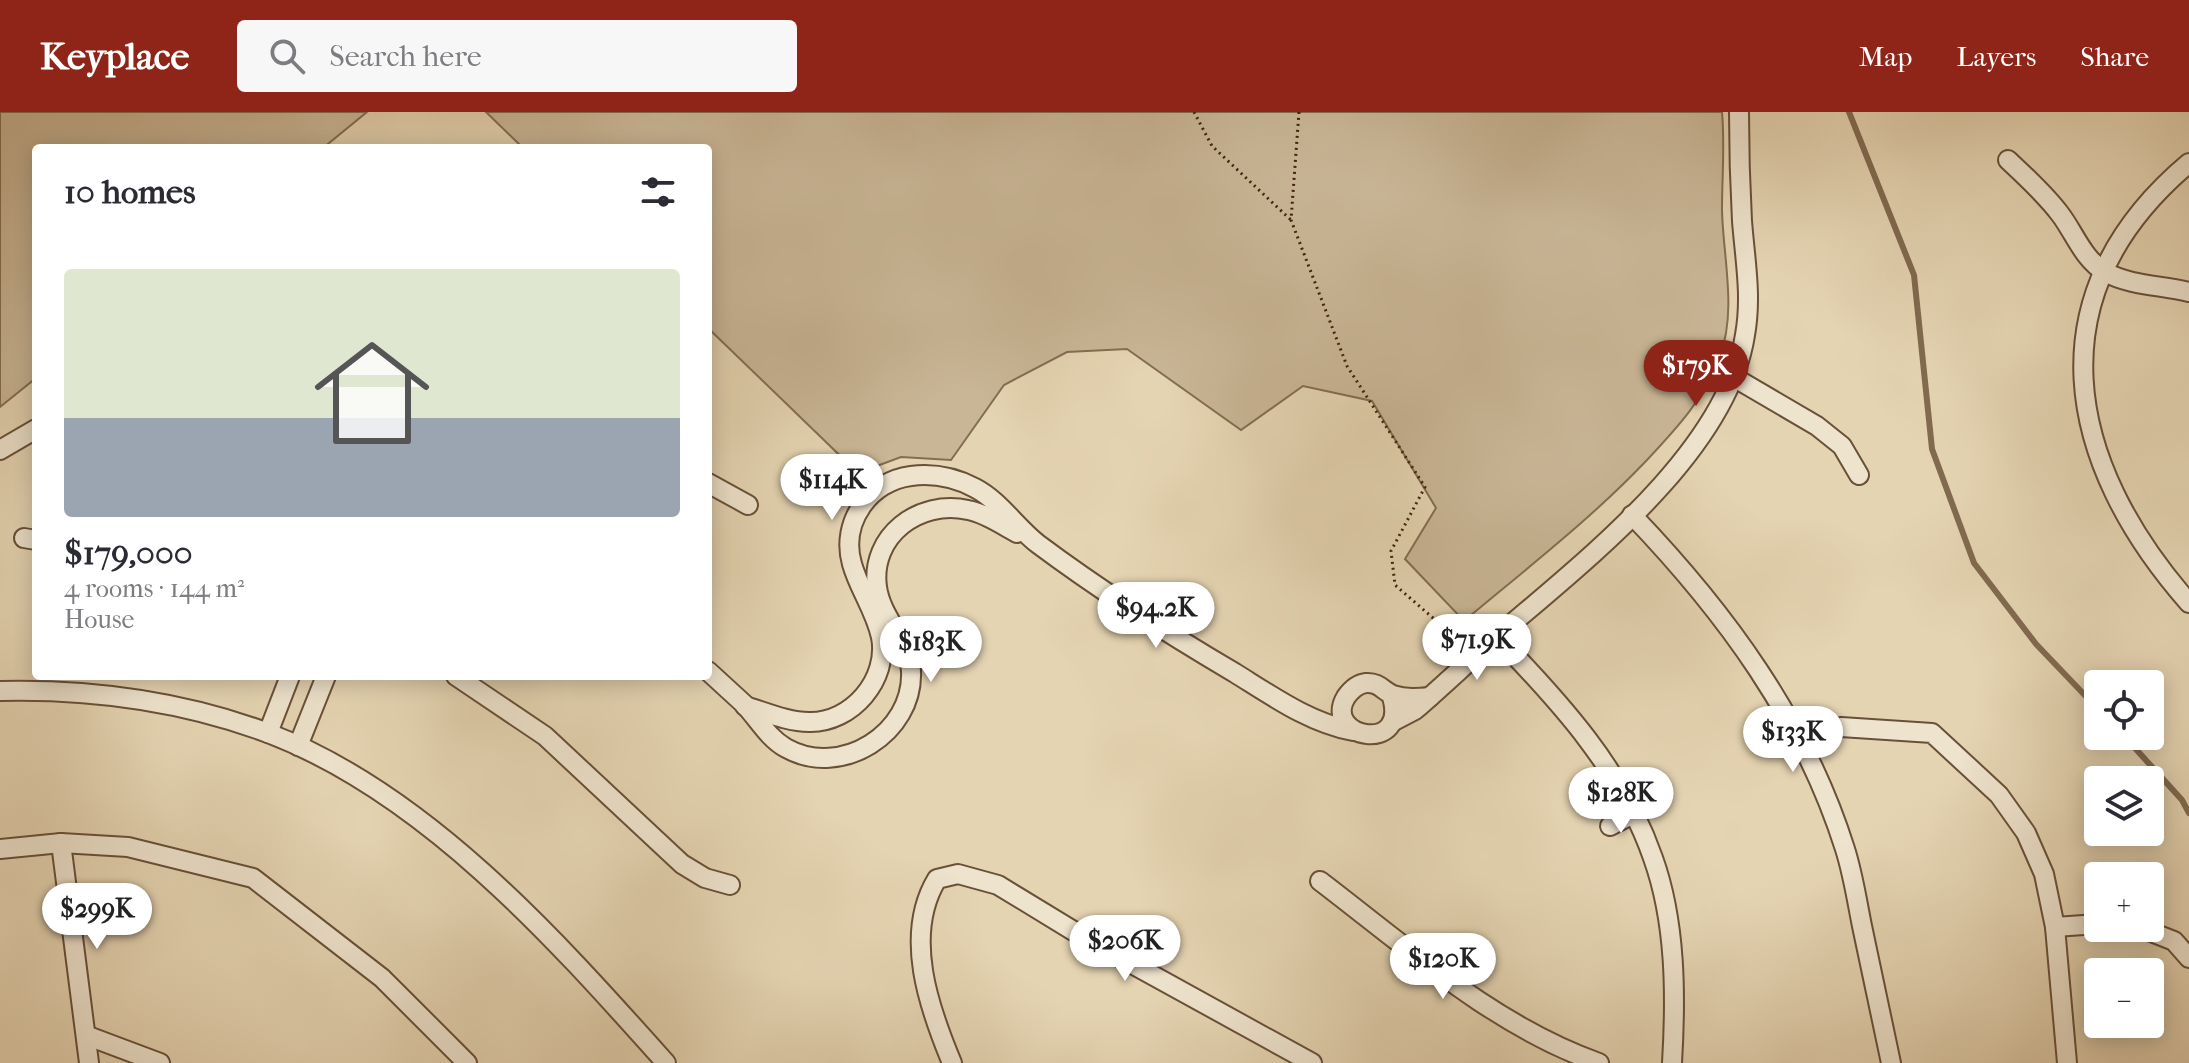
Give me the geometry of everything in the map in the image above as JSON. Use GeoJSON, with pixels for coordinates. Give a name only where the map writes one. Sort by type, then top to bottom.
{"type":"FeatureCollection","features":[{"type":"Feature","properties":{"kind":"street"},"geometry":{"type":"LineString","coordinates":[[745,706],[807,722],[829,721],[849,711],[865,696],[875,679],[881,639],[851,562],[849,546],[859,507],[891,480],[936,475],[959,480],[979,491],[1034,541],[1104,591],[1187,645],[1305,714],[1334,728],[1364,736],[1385,730],[1392,722],[1415,710],[1574,571],[1675,470],[1713,422],[1735,378],[1750,297],[1742,222],[1739,112]]}},
{"type":"Feature","properties":{"kind":"street"},"geometry":{"type":"LineString","coordinates":[[2008,160],[2049,200],[2085,253],[2103,271],[2145,286],[2189,292]]}},
{"type":"Feature","properties":{"kind":"street"},"geometry":{"type":"LineString","coordinates":[[2189,163],[2139,210],[2117,243],[2094,298],[2084,343],[2084,393],[2093,443],[2112,489],[2140,539],[2189,603]]}},
{"type":"Feature","properties":{"kind":"street"},"geometry":{"type":"LineString","coordinates":[[1735,378],[1817,426],[1842,446],[1859,475]]}},
{"type":"Feature","properties":{"kind":"street"},"geometry":{"type":"LineString","coordinates":[[0,450],[32,431]]}},
{"type":"Feature","properties":{"kind":"street"},"geometry":{"type":"LineString","coordinates":[[712,485],[748,505]]}},
{"type":"Feature","properties":{"kind":"street"},"geometry":{"type":"LineString","coordinates":[[712,675],[772,737],[787,748],[804,755],[827,758],[869,747],[897,720],[908,698],[911,671],[906,647],[877,588],[878,564],[892,533],[908,518],[925,512],[968,510],[1034,541]]}},
{"type":"Feature","properties":{"kind":"street"},"geometry":{"type":"LineString","coordinates":[[1632,515],[1683,568],[1725,620],[1753,658],[1799,736],[1846,851],[1891,1063]]}},
{"type":"Feature","properties":{"kind":"street"},"geometry":{"type":"LineString","coordinates":[[1497,637],[1546,687],[1578,726],[1635,813],[1654,860],[1666,907],[1673,969],[1672,1063]]}},
{"type":"Feature","properties":{"kind":"street"},"geometry":{"type":"LineString","coordinates":[[268,733],[288,680]]}},
{"type":"Feature","properties":{"kind":"street"},"geometry":{"type":"LineString","coordinates":[[298,746],[324,680]]}},
{"type":"Feature","properties":{"kind":"street"},"geometry":{"type":"LineString","coordinates":[[462,680],[545,736],[682,864],[705,878],[730,885]]}},
{"type":"Feature","properties":{"kind":"street"},"geometry":{"type":"LineString","coordinates":[[1353,731],[1344,718],[1343,702],[1351,689],[1364,683],[1379,684],[1391,694],[1410,698],[1430,697]]}},
{"type":"Feature","properties":{"kind":"street"},"geometry":{"type":"LineString","coordinates":[[0,691],[83,692],[153,701],[268,733],[374,788],[446,841],[512,900],[666,1063]]}},
{"type":"Feature","properties":{"kind":"street"},"geometry":{"type":"LineString","coordinates":[[1391,694],[1395,707],[1392,722]]}},
{"type":"Feature","properties":{"kind":"street"},"geometry":{"type":"LineString","coordinates":[[1305,714],[1343,702]]}},
{"type":"Feature","properties":{"kind":"street"},"geometry":{"type":"LineString","coordinates":[[1799,736],[1841,727],[1932,733],[1999,795],[2026,833],[2044,874],[2055,927],[2067,1063]]}},
{"type":"Feature","properties":{"kind":"street"},"geometry":{"type":"LineString","coordinates":[[1610,826],[1635,813]]}},
{"type":"Feature","properties":{"kind":"street"},"geometry":{"type":"LineString","coordinates":[[0,849],[61,843],[128,847],[253,878],[382,978],[467,1063]]}},
{"type":"Feature","properties":{"kind":"street"},"geometry":{"type":"LineString","coordinates":[[61,843],[88,1036],[89,1063]]}},
{"type":"Feature","properties":{"kind":"street"},"geometry":{"type":"LineString","coordinates":[[952,1063],[936,1024],[923,974],[921,931],[930,890],[937,879],[958,874],[998,885],[1085,938],[1312,1063]]}},
{"type":"Feature","properties":{"kind":"street"},"geometry":{"type":"LineString","coordinates":[[1320,881],[1429,964],[1523,1030],[1567,1052],[1599,1063]]}},
{"type":"Feature","properties":{"kind":"street"},"geometry":{"type":"LineString","coordinates":[[2055,927],[2084,925]]}},
{"type":"Feature","properties":{"kind":"street"},"geometry":{"type":"LineString","coordinates":[[2164,937],[2174,941],[2189,958]]}},
{"type":"Feature","properties":{"kind":"street"},"geometry":{"type":"LineString","coordinates":[[88,1036],[160,1063]]}},
{"type":"Feature","properties":{"kind":"path"},"geometry":{"type":"LineString","coordinates":[[1194,112],[1212,146],[1291,220]]}},
{"type":"Feature","properties":{"kind":"path"},"geometry":{"type":"LineString","coordinates":[[1299,112],[1291,220],[1347,366],[1425,487],[1391,551],[1395,585],[1440,624],[1481,651]]}},
{"type":"Feature","properties":{"kind":"shaded area"},"geometry":{"type":"Polygon","coordinates":[[[0,112],[367,112],[328,144],[32,144],[32,381],[0,407],[0,112]]]}},
{"type":"Feature","properties":{"kind":"shaded area"},"geometry":{"type":"Polygon","coordinates":[[[486,112],[1722,112],[1722,210],[1728,320],[1720,356],[1707,385],[1658,448],[1581,523],[1464,621],[1405,559],[1436,508],[1372,401],[1303,386],[1241,430],[1127,349],[1067,352],[1004,385],[951,460],[901,457],[858,473],[712,332],[712,144],[519,144],[486,112]]]}},
{"type":"Feature","properties":{"kind":"waterway"},"geometry":{"type":"LineString","coordinates":[[1849,112],[1914,275],[1932,449],[1974,563],[2036,644],[2084,694]]}},
{"type":"Feature","properties":{"kind":"waterway"},"geometry":{"type":"LineString","coordinates":[[2137,750],[2182,800],[2189,813]]}}]}
